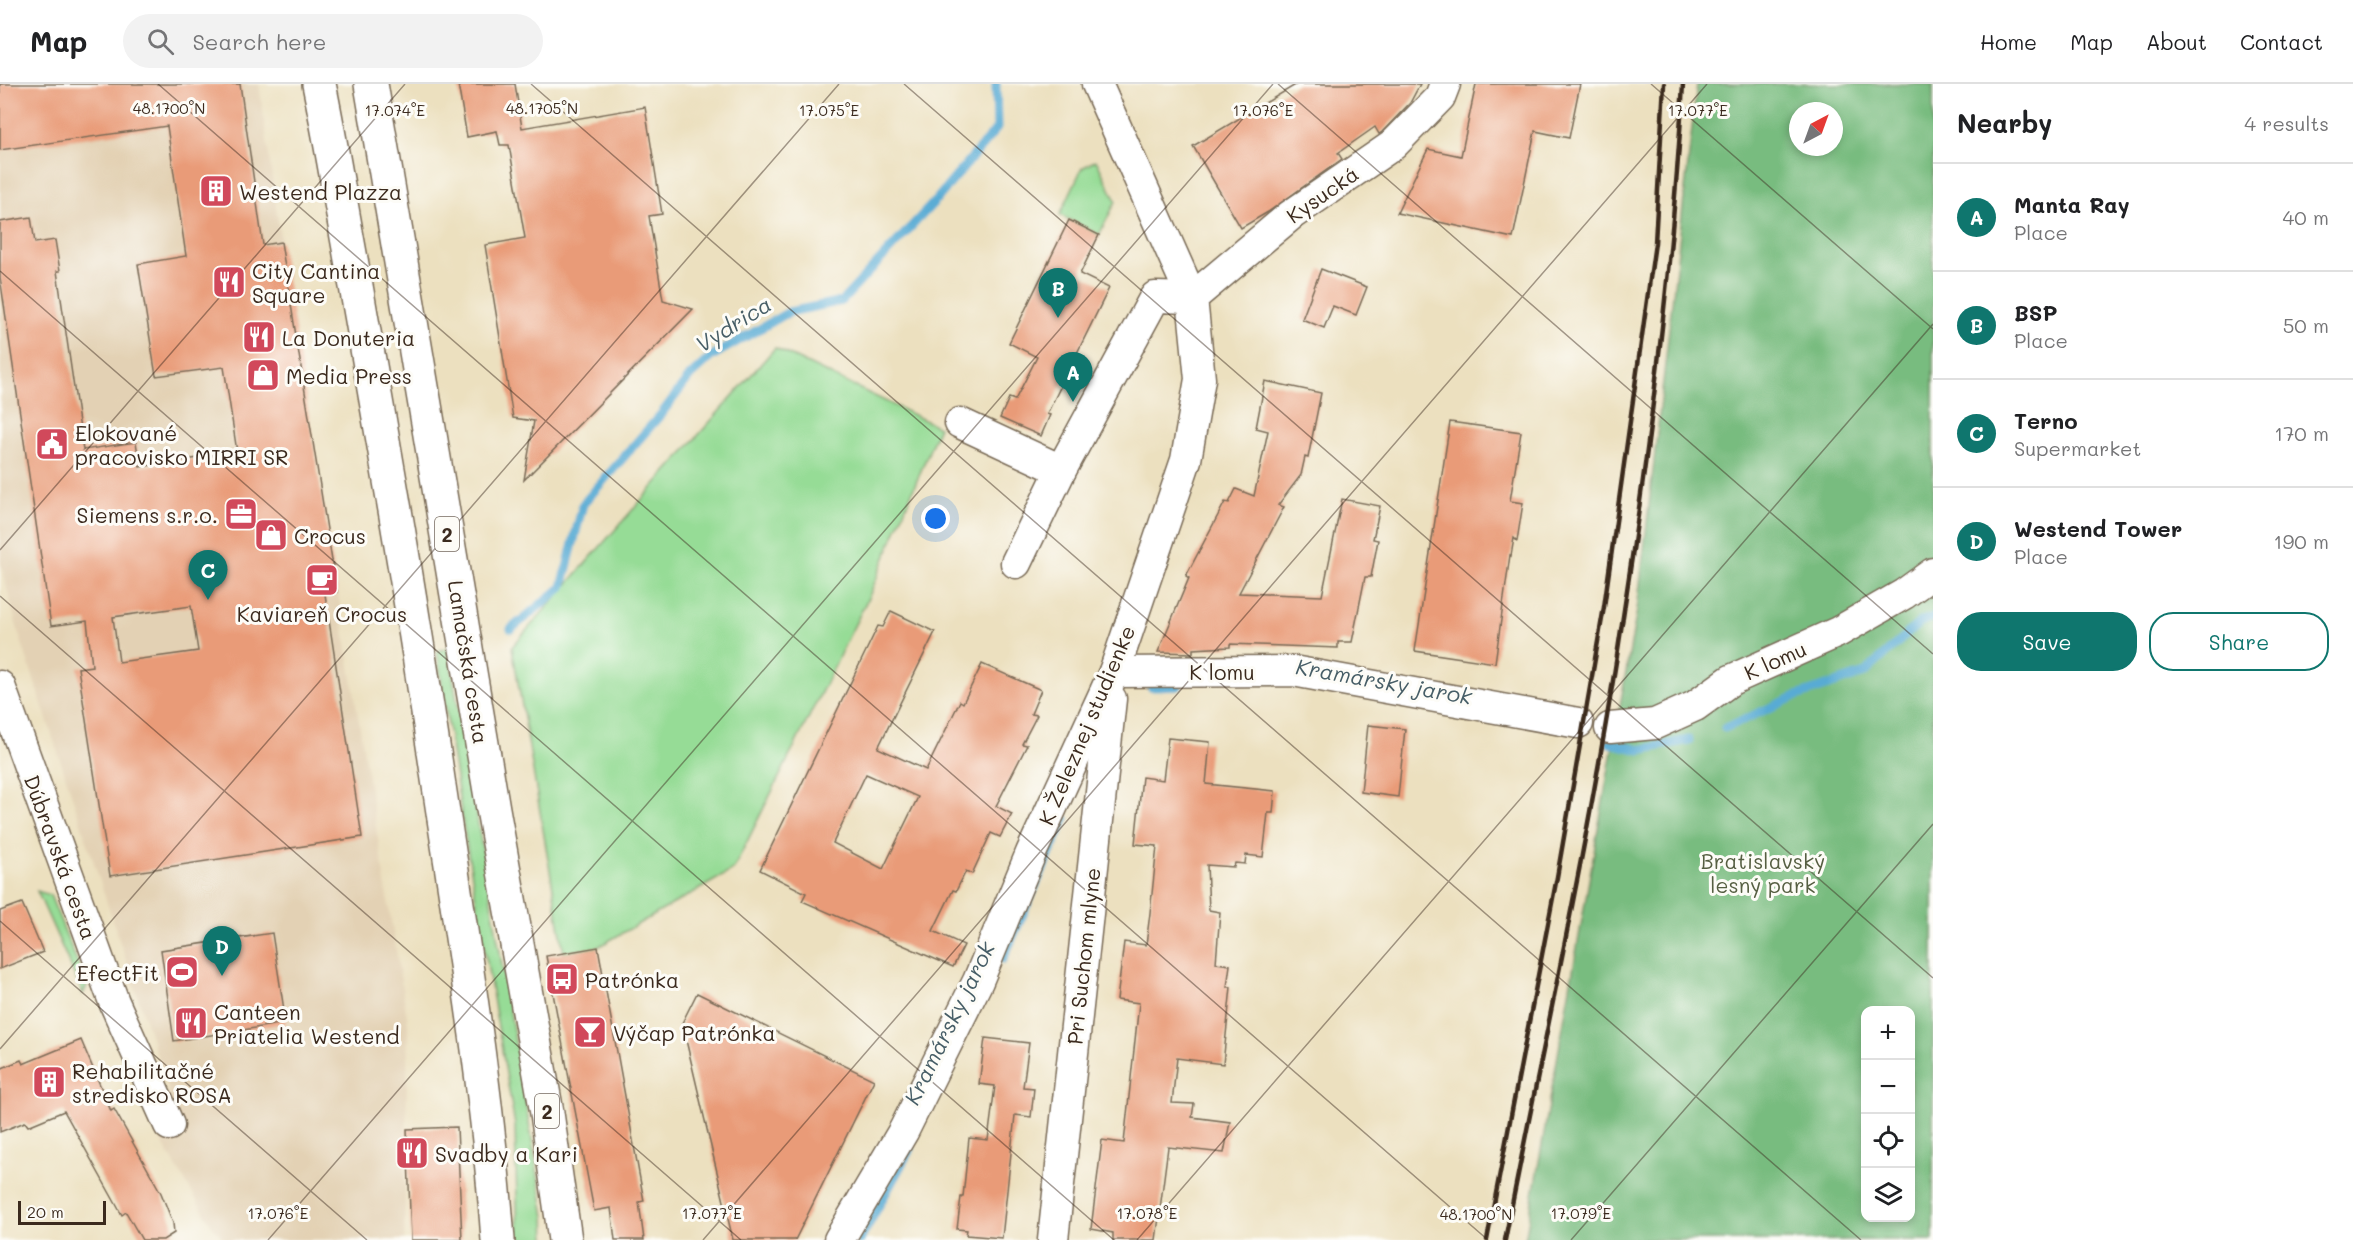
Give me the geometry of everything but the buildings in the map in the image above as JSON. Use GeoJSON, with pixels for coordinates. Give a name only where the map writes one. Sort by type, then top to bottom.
{"type":"FeatureCollection","features":[{"type":"Feature","properties":{"kind":"main road"},"geometry":{"type":"LineString","coordinates":[[319,84],[338,176],[430,723],[492,1153],[498,1240]]}},
{"type":"Feature","properties":{"kind":"main road","name":"Lamačská cesta"},"geometry":{"type":"LineString","coordinates":[[371,84],[493,809],[547,1113],[565,1240]]}},
{"type":"Feature","properties":{"kind":"street","name":"K Železnej studienke"},"geometry":{"type":"LineString","coordinates":[[839,1240],[908,1122],[978,981],[1031,853],[1114,672],[1186,460],[1200,379],[1192,298],[1097,84]]}},
{"type":"Feature","properties":{"kind":"street","name":"Kysucká"},"geometry":{"type":"LineString","coordinates":[[1192,298],[1291,215],[1393,145],[1440,97],[1445,84]]}},
{"type":"Feature","properties":{"kind":"street"},"geometry":{"type":"LineString","coordinates":[[1016,563],[1061,470],[1155,297],[1192,298]]}},
{"type":"Feature","properties":{"kind":"street"},"geometry":{"type":"LineString","coordinates":[[960,423],[1061,470]]}},
{"type":"Feature","properties":{"kind":"street","name":"K lomu"},"geometry":{"type":"LineString","coordinates":[[1610,728],[1655,724],[1695,706],[1731,680],[1838,632],[1904,594],[1933,573]]}},
{"type":"Feature","properties":{"kind":"street","name":"K lomu"},"geometry":{"type":"LineString","coordinates":[[1114,672],[1293,671],[1578,723]]}},
{"type":"Feature","properties":{"kind":"street","name":"Pri Suchom mlyne"},"geometry":{"type":"LineString","coordinates":[[1053,1240],[1114,672]]}},
{"type":"Feature","properties":{"kind":"street","name":"Dúbravská cesta"},"geometry":{"type":"LineString","coordinates":[[0,686],[114,1002],[169,1125]]}},
{"type":"Feature","properties":{"kind":"shaded area"},"geometry":{"type":"Polygon","coordinates":[[[0,84],[259,84],[281,242],[408,1024],[404,1240],[225,1240],[211,1224],[155,1131],[168,1089],[18,631],[0,561],[0,84]]]}},
{"type":"Feature","properties":{"kind":"green space","name":"Bratislavský lesný park"},"geometry":{"type":"Polygon","coordinates":[[[1697,84],[1933,84],[1933,1240],[1525,1240],[1637,610],[1697,84]]]}},
{"type":"Feature","properties":{"kind":"green space"},"geometry":{"type":"Polygon","coordinates":[[[1096,160],[1116,201],[1099,235],[1060,215],[1082,168],[1096,160]]]}},
{"type":"Feature","properties":{"kind":"green space"},"geometry":{"type":"Polygon","coordinates":[[[775,348],[939,427],[870,594],[733,870],[598,947],[564,953],[512,647],[775,348]]]}},
{"type":"Feature","properties":{"kind":"green space"},"geometry":{"type":"Polygon","coordinates":[[[448,648],[545,1217],[546,1240],[518,1240],[515,1125],[463,824],[437,651],[448,648]]]}},
{"type":"Feature","properties":{"kind":"green space"},"geometry":{"type":"Polygon","coordinates":[[[37,891],[50,895],[87,986],[83,994],[37,891]]]}},
{"type":"Feature","properties":{"kind":"waterway","name":"Vydrica"},"geometry":{"type":"LineString","coordinates":[[511,629],[562,587],[583,504],[662,413],[690,376],[712,356],[789,312],[842,301],[937,199],[997,128],[996,84]]}},
{"type":"Feature","properties":{"kind":"waterway","name":"Kramársky jarok"},"geometry":{"type":"LineString","coordinates":[[1725,728],[1794,697],[1865,673],[1920,622],[1933,617]]}},
{"type":"Feature","properties":{"kind":"waterway","name":"Kramársky jarok"},"geometry":{"type":"LineString","coordinates":[[1151,687],[1178,686]]}},
{"type":"Feature","properties":{"kind":"waterway","name":"Kramársky jarok"},"geometry":{"type":"LineString","coordinates":[[1610,743],[1640,750],[1689,740]]}},
{"type":"Feature","properties":{"kind":"waterway","name":"Kramársky jarok"},"geometry":{"type":"LineString","coordinates":[[1003,959],[1065,819]]}},
{"type":"Feature","properties":{"kind":"waterway","name":"Kramársky jarok"},"geometry":{"type":"LineString","coordinates":[[860,1240],[910,1149]]}},
{"type":"Feature","properties":{"kind":"railway"},"geometry":{"type":"LineString","coordinates":[[1487,1240],[1557,877],[1604,607],[1655,243],[1664,84]]}},
{"type":"Feature","properties":{"kind":"railway"},"geometry":{"type":"LineString","coordinates":[[1505,1240],[1584,847],[1612,689],[1660,347],[1683,84]]}},
{"type":"Feature","properties":{"kind":"place","name":"Westend Plazza"},"geometry":{"type":"Point","coordinates":[216,191]}},
{"type":"Feature","properties":{"kind":"place","name":"City Cantina Square"},"geometry":{"type":"Point","coordinates":[229,282]}},
{"type":"Feature","properties":{"kind":"place","name":"BSP"},"geometry":{"type":"Point","coordinates":[1058,318]}},
{"type":"Feature","properties":{"kind":"place","name":"La Donuteria"},"geometry":{"type":"Point","coordinates":[259,337]}},
{"type":"Feature","properties":{"kind":"place","name":"Media Press"},"geometry":{"type":"Point","coordinates":[263,375]}},
{"type":"Feature","properties":{"kind":"place","name":"Manta Ray"},"geometry":{"type":"Point","coordinates":[1073,402]}},
{"type":"Feature","properties":{"kind":"place","name":"Elokované pracovisko MIRRI SR"},"geometry":{"type":"Point","coordinates":[52,444]}},
{"type":"Feature","properties":{"kind":"place","name":"Siemens s.r.o."},"geometry":{"type":"Point","coordinates":[241,514]}},
{"type":"Feature","properties":{"kind":"place","name":"Crocus"},"geometry":{"type":"Point","coordinates":[271,535]}},
{"type":"Feature","properties":{"kind":"place","name":"Kaviareň Crocus"},"geometry":{"type":"Point","coordinates":[322,580]}},
{"type":"Feature","properties":{"kind":"place","name":"Terno"},"geometry":{"type":"Point","coordinates":[208,600]}},
{"type":"Feature","properties":{"kind":"place","name":"EfectFit"},"geometry":{"type":"Point","coordinates":[182,972]}},
{"type":"Feature","properties":{"kind":"place","name":"Westend Tower"},"geometry":{"type":"Point","coordinates":[222,976]}},
{"type":"Feature","properties":{"kind":"place","name":"Patrónka"},"geometry":{"type":"Point","coordinates":[562,979]}},
{"type":"Feature","properties":{"kind":"place","name":"Canteen Priatelia Westend"},"geometry":{"type":"Point","coordinates":[191,1023]}},
{"type":"Feature","properties":{"kind":"place","name":"Výčap Patrónka"},"geometry":{"type":"Point","coordinates":[590,1032]}},
{"type":"Feature","properties":{"kind":"place","name":"Rehabilitačné stredisko ROSA"},"geometry":{"type":"Point","coordinates":[49,1082]}},
{"type":"Feature","properties":{"kind":"place","name":"Svadby a Kari"},"geometry":{"type":"Point","coordinates":[412,1153]}}]}
